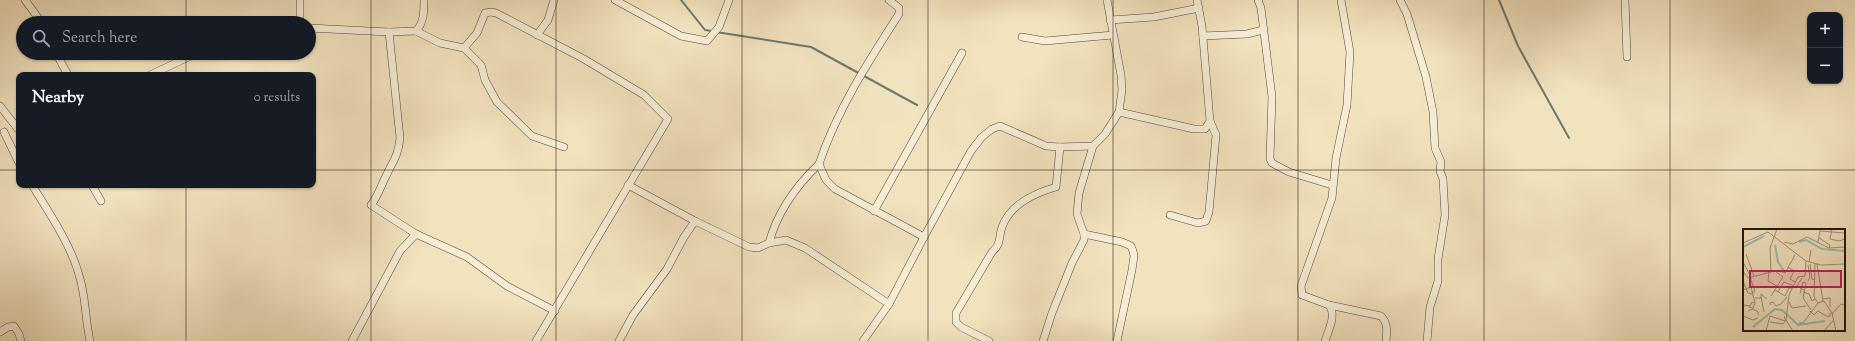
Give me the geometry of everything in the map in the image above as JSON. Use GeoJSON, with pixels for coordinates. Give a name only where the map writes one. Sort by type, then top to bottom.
{"type":"FeatureCollection","features":[{"type":"Feature","properties":{"kind":"street"},"geometry":{"type":"LineString","coordinates":[[25,0],[37,16]]}},
{"type":"Feature","properties":{"kind":"street"},"geometry":{"type":"LineString","coordinates":[[300,0],[300,16]]}},
{"type":"Feature","properties":{"kind":"street"},"geometry":{"type":"LineString","coordinates":[[416,31],[420,27],[423,18],[424,0]]}},
{"type":"Feature","properties":{"kind":"street"},"geometry":{"type":"LineString","coordinates":[[537,35],[548,20],[554,0]]}},
{"type":"Feature","properties":{"kind":"street"},"geometry":{"type":"LineString","coordinates":[[615,0],[681,36],[707,41],[719,27],[729,0]]}},
{"type":"Feature","properties":{"kind":"street"},"geometry":{"type":"LineString","coordinates":[[769,243],[773,227],[783,210],[811,170],[818,164],[829,137],[858,78],[900,14],[899,8],[890,0]]}},
{"type":"Feature","properties":{"kind":"street"},"geometry":{"type":"LineString","coordinates":[[1043,341],[1052,313],[1072,263],[1084,240],[1084,234],[1077,214],[1079,192],[1093,146],[1105,134],[1119,112],[1122,96],[1121,74],[1107,0]]}},
{"type":"Feature","properties":{"kind":"street"},"geometry":{"type":"LineString","coordinates":[[1170,215],[1198,223],[1204,222],[1208,219],[1216,135],[1210,121],[1203,36],[1197,0]]}},
{"type":"Feature","properties":{"kind":"street"},"geometry":{"type":"LineString","coordinates":[[1258,0],[1261,8],[1272,97],[1270,158],[1272,163],[1289,172],[1332,185]]}},
{"type":"Feature","properties":{"kind":"street"},"geometry":{"type":"LineString","coordinates":[[1341,0],[1351,62],[1347,105],[1332,185],[1332,198],[1301,286],[1302,295],[1329,305],[1381,316],[1385,319],[1387,328],[1386,341]]}},
{"type":"Feature","properties":{"kind":"street"},"geometry":{"type":"LineString","coordinates":[[1400,0],[1407,14],[1426,77],[1433,112],[1436,148],[1441,162],[1440,171],[1443,179],[1445,215],[1438,259],[1438,281],[1430,307],[1427,341]]}},
{"type":"Feature","properties":{"kind":"street"},"geometry":{"type":"LineString","coordinates":[[1625,0],[1627,57]]}},
{"type":"Feature","properties":{"kind":"street"},"geometry":{"type":"LineString","coordinates":[[1110,20],[1154,17],[1199,8]]}},
{"type":"Feature","properties":{"kind":"street"},"geometry":{"type":"LineString","coordinates":[[464,48],[477,33],[483,18],[488,12],[496,13],[584,59],[644,95],[668,119],[536,341]]}},
{"type":"Feature","properties":{"kind":"street"},"geometry":{"type":"LineString","coordinates":[[316,28],[389,32],[416,31],[440,43],[464,48],[481,65],[485,80],[497,102],[532,136],[564,148]]}},
{"type":"Feature","properties":{"kind":"street"},"geometry":{"type":"LineString","coordinates":[[1203,36],[1247,34],[1263,30]]}},
{"type":"Feature","properties":{"kind":"street"},"geometry":{"type":"LineString","coordinates":[[389,32],[400,138],[398,154],[386,175],[380,194],[371,205],[416,234],[467,257],[507,286],[554,311]]}},
{"type":"Feature","properties":{"kind":"street"},"geometry":{"type":"LineString","coordinates":[[1022,37],[1045,41],[1113,35]]}},
{"type":"Feature","properties":{"kind":"street"},"geometry":{"type":"LineString","coordinates":[[874,211],[962,53]]}},
{"type":"Feature","properties":{"kind":"street"},"geometry":{"type":"LineString","coordinates":[[60,60],[66,72]]}},
{"type":"Feature","properties":{"kind":"street"},"geometry":{"type":"LineString","coordinates":[[156,72],[182,60]]}},
{"type":"Feature","properties":{"kind":"street"},"geometry":{"type":"LineString","coordinates":[[0,106],[16,125]]}},
{"type":"Feature","properties":{"kind":"street"},"geometry":{"type":"LineString","coordinates":[[1119,112],[1194,129],[1205,129],[1210,121]]}},
{"type":"Feature","properties":{"kind":"street"},"geometry":{"type":"LineString","coordinates":[[863,341],[889,304],[971,151],[982,137],[992,129],[1000,126],[1046,146],[1093,146]]}},
{"type":"Feature","properties":{"kind":"street"},"geometry":{"type":"LineString","coordinates":[[16,130],[2,133],[16,158]]}},
{"type":"Feature","properties":{"kind":"street"},"geometry":{"type":"LineString","coordinates":[[989,341],[961,327],[956,322],[956,313],[992,252],[998,246],[1002,226],[1011,212],[1036,194],[1056,187],[1060,147]]}},
{"type":"Feature","properties":{"kind":"street"},"geometry":{"type":"LineString","coordinates":[[818,164],[826,180],[835,189],[924,237]]}},
{"type":"Feature","properties":{"kind":"street"},"geometry":{"type":"LineString","coordinates":[[628,185],[695,221],[749,247],[758,248],[769,243],[786,240],[805,248],[889,304]]}},
{"type":"Feature","properties":{"kind":"street"},"geometry":{"type":"LineString","coordinates":[[34,188],[70,253],[80,275],[85,298],[87,329],[90,341]]}},
{"type":"Feature","properties":{"kind":"street"},"geometry":{"type":"LineString","coordinates":[[94,188],[101,201]]}},
{"type":"Feature","properties":{"kind":"street"},"geometry":{"type":"LineString","coordinates":[[619,341],[633,314],[667,269],[684,237],[695,221]]}},
{"type":"Feature","properties":{"kind":"street"},"geometry":{"type":"LineString","coordinates":[[352,341],[400,251],[416,234]]}},
{"type":"Feature","properties":{"kind":"street"},"geometry":{"type":"LineString","coordinates":[[1084,234],[1122,242],[1131,246],[1133,251],[1134,256],[1132,270],[1118,341]]}},
{"type":"Feature","properties":{"kind":"street"},"geometry":{"type":"LineString","coordinates":[[1325,341],[1333,315],[1332,308],[1329,305]]}},
{"type":"Feature","properties":{"kind":"street"},"geometry":{"type":"LineString","coordinates":[[0,332],[8,327],[14,326],[21,341]]}},
{"type":"Feature","properties":{"kind":"waterway"},"geometry":{"type":"LineString","coordinates":[[681,0],[705,30],[712,31]]}},
{"type":"Feature","properties":{"kind":"waterway"},"geometry":{"type":"LineString","coordinates":[[1499,0],[1518,46],[1569,138]]}},
{"type":"Feature","properties":{"kind":"waterway"},"geometry":{"type":"LineString","coordinates":[[716,32],[811,47],[917,105]]}}]}
